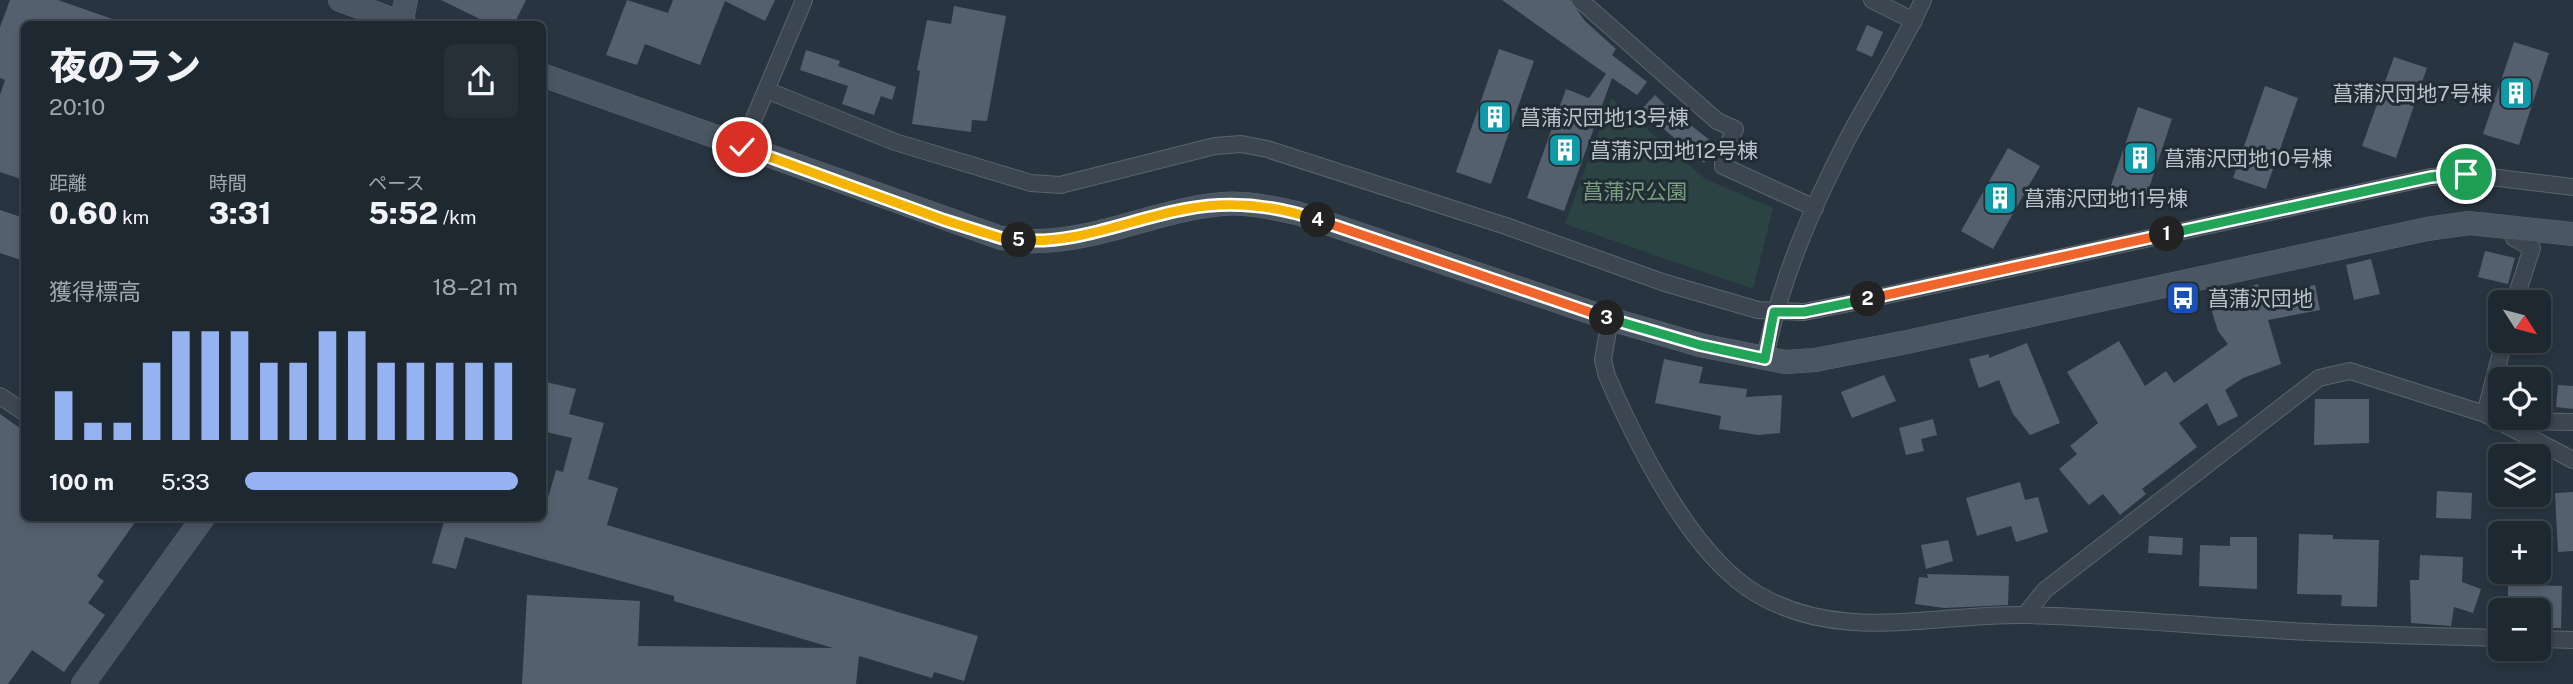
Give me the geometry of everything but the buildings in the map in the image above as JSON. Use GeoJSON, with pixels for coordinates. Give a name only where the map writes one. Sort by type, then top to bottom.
{"type":"FeatureCollection","features":[{"type":"Feature","properties":{"kind":"street"},"geometry":{"type":"LineString","coordinates":[[340,0],[394,21]]}},
{"type":"Feature","properties":{"kind":"street"},"geometry":{"type":"LineString","coordinates":[[402,21],[406,0]]}},
{"type":"Feature","properties":{"kind":"street"},"geometry":{"type":"LineString","coordinates":[[742,147],[804,0]]}},
{"type":"Feature","properties":{"kind":"street"},"geometry":{"type":"LineString","coordinates":[[1580,0],[1717,121],[1735,129],[1723,156],[1723,166],[1815,208]]}},
{"type":"Feature","properties":{"kind":"street"},"geometry":{"type":"LineString","coordinates":[[1872,0],[1914,21]]}},
{"type":"Feature","properties":{"kind":"street"},"geometry":{"type":"LineString","coordinates":[[1765,359],[1774,312],[1815,208],[1847,141],[1923,0]]}},
{"type":"Feature","properties":{"kind":"street"},"geometry":{"type":"LineString","coordinates":[[546,76],[1001,238],[1038,242],[1077,237],[1185,209],[1225,203],[1261,205],[1297,213],[1610,319],[1700,345],[1785,362],[1815,360],[2427,229],[2469,223],[2573,234]]}},
{"type":"Feature","properties":{"kind":"street"},"geometry":{"type":"LineString","coordinates":[[766,90],[895,142],[1031,183],[1060,185],[1215,146],[1241,144],[1267,149],[1506,226],[1665,283],[1774,312],[1804,312],[2431,177],[2466,174],[2573,187]]}},
{"type":"Feature","properties":{"kind":"street"},"geometry":{"type":"LineString","coordinates":[[2514,226],[2514,238],[2532,248],[2518,290]]}},
{"type":"Feature","properties":{"kind":"street"},"geometry":{"type":"LineString","coordinates":[[1610,319],[1603,360],[1615,395],[1673,503],[1702,548],[1757,594],[1785,607],[1825,619],[1870,625],[2025,615],[2311,632],[2488,638]]}},
{"type":"Feature","properties":{"kind":"street"},"geometry":{"type":"LineString","coordinates":[[2025,615],[2045,590],[2319,378],[2350,371],[2488,408]]}},
{"type":"Feature","properties":{"kind":"street"},"geometry":{"type":"LineString","coordinates":[[0,396],[21,410]]}},
{"type":"Feature","properties":{"kind":"street"},"geometry":{"type":"LineString","coordinates":[[2551,421],[2573,422]]}},
{"type":"Feature","properties":{"kind":"street"},"geometry":{"type":"LineString","coordinates":[[2522,430],[2560,456],[2573,460]]}},
{"type":"Feature","properties":{"kind":"street"},"geometry":{"type":"LineString","coordinates":[[83,684],[196,521]]}},
{"type":"Feature","properties":{"kind":"street"},"geometry":{"type":"LineString","coordinates":[[2551,639],[2573,640]]}},
{"type":"Feature","properties":{"kind":"green space","name":"菖蒲沢公園"},"geometry":{"type":"Polygon","coordinates":[[[1611,98],[1705,179],[1773,208],[1753,289],[1565,224],[1611,98]]]}},
{"type":"Feature","properties":{"kind":"place","name":"菖蒲沢団地7号棟"},"geometry":{"type":"Point","coordinates":[2516,93]}},
{"type":"Feature","properties":{"kind":"place","name":"菖蒲沢団地13号棟"},"geometry":{"type":"Point","coordinates":[1495,117]}},
{"type":"Feature","properties":{"kind":"place","name":"菖蒲沢団地12号棟"},"geometry":{"type":"Point","coordinates":[1565,150]}},
{"type":"Feature","properties":{"kind":"place","name":"菖蒲沢団地10号棟"},"geometry":{"type":"Point","coordinates":[2140,158]}},
{"type":"Feature","properties":{"kind":"place","name":"菖蒲沢団地11号棟"},"geometry":{"type":"Point","coordinates":[2000,198]}},
{"type":"Feature","properties":{"kind":"place","name":"菖蒲沢団地"},"geometry":{"type":"Point","coordinates":[2183,298]}},
{"type":"Feature","properties":{"kind":"route"},"geometry":{"type":"LineString","coordinates":[[742,147],[1001,238],[1038,242],[1077,237],[1185,209],[1225,203],[1261,205],[1297,213],[1610,319],[1700,345],[1765,359],[1774,312],[1804,312],[2431,177],[2466,174]]}}]}
